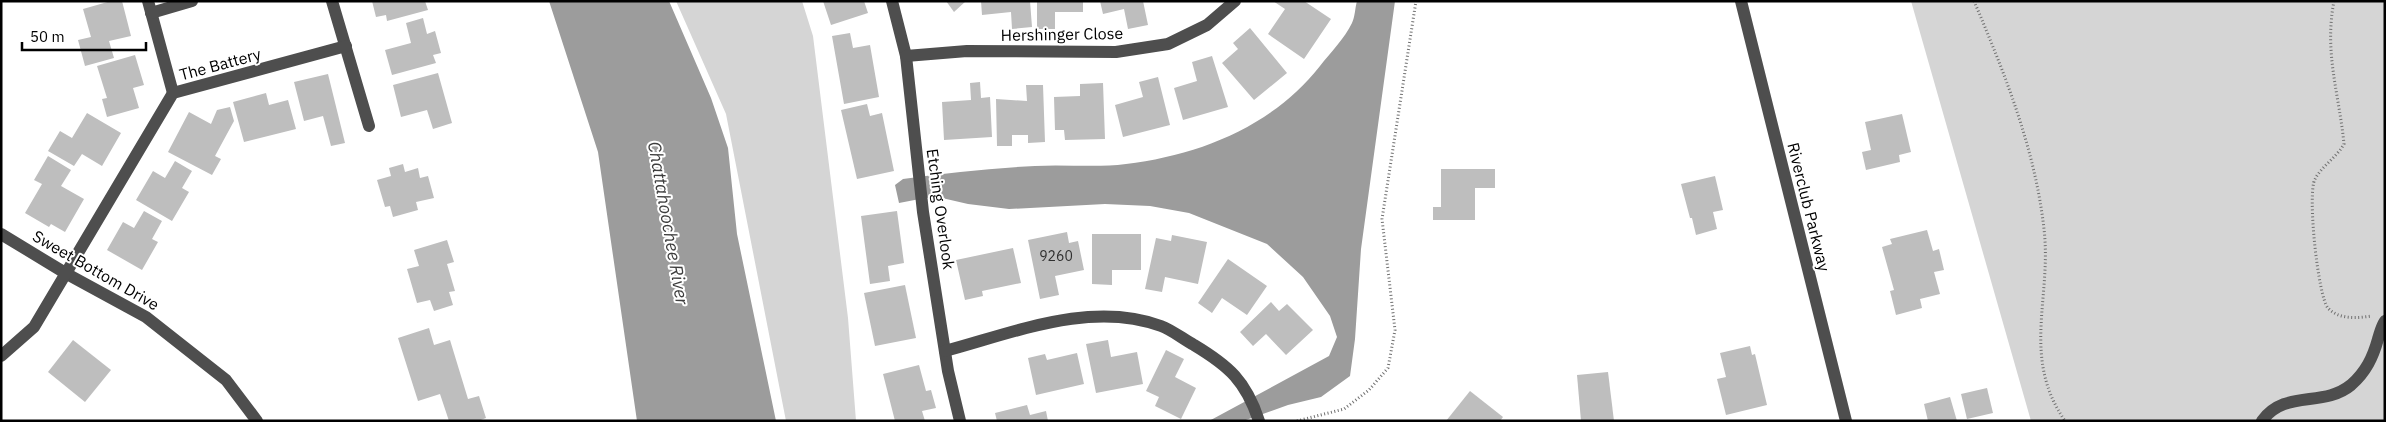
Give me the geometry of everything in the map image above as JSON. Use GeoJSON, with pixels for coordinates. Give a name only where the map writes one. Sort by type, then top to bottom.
{"type":"FeatureCollection","features":[{"type":"Feature","properties":{"kind":"street"},"geometry":{"type":"LineString","coordinates":[[173,94],[149,7],[192,1]]}},
{"type":"Feature","properties":{"kind":"street"},"geometry":{"type":"LineString","coordinates":[[332,1],[370,126]]}},
{"type":"Feature","properties":{"kind":"street","name":"Etching Overlook"},"geometry":{"type":"LineString","coordinates":[[892,1],[906,56],[923,212],[945,351],[960,421]]}},
{"type":"Feature","properties":{"kind":"street","name":"Hershinger Close"},"geometry":{"type":"LineString","coordinates":[[906,56],[967,51],[1116,52],[1168,44],[1208,25],[1235,1]]}},
{"type":"Feature","properties":{"kind":"street","name":"Riverclub Parkway"},"geometry":{"type":"LineString","coordinates":[[1741,1],[1846,421]]}},
{"type":"Feature","properties":{"kind":"street","name":"The Battery"},"geometry":{"type":"LineString","coordinates":[[1,356],[34,327],[173,94],[346,46]]}},
{"type":"Feature","properties":{"kind":"street","name":"Sweet Bottom Drive"},"geometry":{"type":"LineString","coordinates":[[1,234],[67,274],[146,317],[226,380],[257,421]]}},
{"type":"Feature","properties":{"kind":"street"},"geometry":{"type":"LineString","coordinates":[[945,351],[1074,318],[1102,315],[1133,318],[1163,326],[1222,362],[1248,392],[1259,421]]}},
{"type":"Feature","properties":{"kind":"street"},"geometry":{"type":"LineString","coordinates":[[2262,421],[2267,413],[2285,402],[2330,397],[2350,386],[2364,372],[2373,355],[2381,318]]}},
{"type":"Feature","properties":{"kind":"path"},"geometry":{"type":"LineString","coordinates":[[1297,421],[1344,409],[1369,390],[1388,368],[1395,330],[1382,219],[1416,1]]}},
{"type":"Feature","properties":{"kind":"path"},"geometry":{"type":"LineString","coordinates":[[1974,1],[2009,86],[2030,154],[2044,230],[2045,268],[2040,349],[2045,379],[2058,410],[2065,421]]}},
{"type":"Feature","properties":{"kind":"path"},"geometry":{"type":"LineString","coordinates":[[2334,1],[2329,26],[2330,51],[2344,144],[2338,155],[2315,178],[2312,190],[2321,292],[2327,307],[2338,315],[2381,318]]}},
{"type":"Feature","properties":{"kind":"shaded area"},"geometry":{"type":"Polygon","coordinates":[[[676,1],[802,1],[813,36],[848,318],[856,421],[786,421],[726,114],[676,1]]]}},
{"type":"Feature","properties":{"kind":"shaded area"},"geometry":{"type":"Polygon","coordinates":[[[1911,1],[2385,1],[2385,421],[2031,421],[1911,1]]]}},
{"type":"Feature","properties":{"kind":"water","name":"Chattahoochee River"},"geometry":{"type":"Polygon","coordinates":[[[549,1],[669,1],[711,98],[728,148],[737,234],[776,421],[637,421],[598,152],[549,1]]]}},
{"type":"Feature","properties":{"kind":"water"},"geometry":{"type":"Polygon","coordinates":[[[1357,1],[1395,1],[1361,249],[1355,339],[1350,376],[1321,397],[1288,405],[1243,421],[1209,421],[1329,356],[1337,337],[1330,316],[1303,277],[1267,244],[1189,213],[1150,206],[1105,204],[1009,209],[968,204],[942,198],[925,198],[899,203],[895,185],[903,179],[1018,167],[1126,164],[1154,160],[1181,153],[1208,145],[1233,134],[1257,121],[1301,87],[1349,29],[1353,21],[1357,1]]]}},
{"type":"Feature","properties":{"kind":"building"},"geometry":{"type":"Polygon","coordinates":[[[111,1],[122,1],[131,36],[109,41],[114,58],[85,66],[78,40],[91,37],[83,9],[111,1]]]}},
{"type":"Feature","properties":{"kind":"building"},"geometry":{"type":"Polygon","coordinates":[[[372,1],[425,1],[428,10],[387,21],[386,15],[376,17],[372,1]]]}},
{"type":"Feature","properties":{"kind":"building"},"geometry":{"type":"Polygon","coordinates":[[[823,1],[864,1],[868,13],[831,25],[823,1]]]}},
{"type":"Feature","properties":{"kind":"building"},"geometry":{"type":"Polygon","coordinates":[[[946,1],[966,1],[954,12],[946,1]]]}},
{"type":"Feature","properties":{"kind":"building"},"geometry":{"type":"Polygon","coordinates":[[[981,1],[1030,1],[1032,27],[1012,29],[1011,12],[982,15],[981,1]]]}},
{"type":"Feature","properties":{"kind":"building"},"geometry":{"type":"Polygon","coordinates":[[[1037,1],[1083,1],[1083,12],[1055,12],[1055,29],[1037,29],[1037,1]]]}},
{"type":"Feature","properties":{"kind":"building"},"geometry":{"type":"Polygon","coordinates":[[[1100,1],[1143,1],[1148,25],[1128,29],[1124,9],[1103,14],[1100,1]]]}},
{"type":"Feature","properties":{"kind":"building"},"geometry":{"type":"Polygon","coordinates":[[[1273,1],[1304,1],[1331,19],[1304,59],[1268,34],[1285,9],[1273,1]]]}},
{"type":"Feature","properties":{"kind":"building"},"geometry":{"type":"Polygon","coordinates":[[[423,18],[427,34],[435,31],[441,53],[433,55],[436,63],[392,75],[385,50],[411,43],[406,23],[423,18]]]}},
{"type":"Feature","properties":{"kind":"building"},"geometry":{"type":"Polygon","coordinates":[[[1250,28],[1287,73],[1254,100],[1222,63],[1238,49],[1233,43],[1250,28]]]}},
{"type":"Feature","properties":{"kind":"building"},"geometry":{"type":"Polygon","coordinates":[[[850,33],[853,48],[870,45],[879,97],[844,104],[832,36],[850,33]]]}},
{"type":"Feature","properties":{"kind":"building"},"geometry":{"type":"Polygon","coordinates":[[[135,55],[144,85],[133,88],[139,108],[107,117],[102,99],[107,98],[97,66],[135,55]]]}},
{"type":"Feature","properties":{"kind":"building"},"geometry":{"type":"Polygon","coordinates":[[[1212,56],[1228,107],[1183,120],[1174,88],[1197,81],[1192,62],[1212,56]]]}},
{"type":"Feature","properties":{"kind":"building"},"geometry":{"type":"Polygon","coordinates":[[[438,73],[452,123],[433,129],[427,110],[401,117],[393,85],[438,73]]]}},
{"type":"Feature","properties":{"kind":"building"},"geometry":{"type":"Polygon","coordinates":[[[328,74],[345,143],[331,146],[323,116],[304,121],[294,82],[328,74]]]}},
{"type":"Feature","properties":{"kind":"building"},"geometry":{"type":"Polygon","coordinates":[[[1158,77],[1170,125],[1123,137],[1115,105],[1143,97],[1139,82],[1158,77]]]}},
{"type":"Feature","properties":{"kind":"building"},"geometry":{"type":"Polygon","coordinates":[[[980,82],[981,98],[990,97],[992,137],[944,140],[942,102],[971,100],[970,83],[980,82]]]}},
{"type":"Feature","properties":{"kind":"building"},"geometry":{"type":"Polygon","coordinates":[[[1103,83],[1105,139],[1065,140],[1064,130],[1055,130],[1054,97],[1080,96],[1080,84],[1103,83]]]}},
{"type":"Feature","properties":{"kind":"building"},"geometry":{"type":"Polygon","coordinates":[[[1026,85],[1043,85],[1045,142],[1028,143],[1028,135],[1012,135],[1012,146],[997,146],[996,99],[1027,101],[1026,85]]]}},
{"type":"Feature","properties":{"kind":"building"},"geometry":{"type":"Polygon","coordinates":[[[266,93],[269,105],[288,100],[296,129],[244,142],[233,102],[266,93]]]}},
{"type":"Feature","properties":{"kind":"building"},"geometry":{"type":"Polygon","coordinates":[[[867,104],[870,116],[882,113],[894,171],[857,179],[841,110],[867,104]]]}},
{"type":"Feature","properties":{"kind":"building"},"geometry":{"type":"Polygon","coordinates":[[[230,107],[234,121],[215,156],[221,159],[212,175],[168,152],[189,112],[211,124],[217,110],[230,107]]]}},
{"type":"Feature","properties":{"kind":"building"},"geometry":{"type":"Polygon","coordinates":[[[87,113],[121,133],[102,166],[82,154],[74,166],[48,151],[60,131],[72,138],[87,113]]]}},
{"type":"Feature","properties":{"kind":"building"},"geometry":{"type":"Polygon","coordinates":[[[1902,114],[1911,152],[1899,155],[1900,162],[1866,170],[1862,152],[1871,150],[1865,122],[1902,114]]]}},
{"type":"Feature","properties":{"kind":"building"},"geometry":{"type":"Polygon","coordinates":[[[48,156],[71,170],[61,186],[84,199],[65,232],[51,224],[49,227],[25,213],[42,184],[34,180],[48,156]]]}},
{"type":"Feature","properties":{"kind":"building"},"geometry":{"type":"Polygon","coordinates":[[[175,161],[192,171],[182,188],[189,192],[172,221],[136,200],[153,171],[165,178],[175,161]]]}},
{"type":"Feature","properties":{"kind":"building"},"geometry":{"type":"Polygon","coordinates":[[[403,164],[405,172],[418,168],[420,178],[428,176],[434,198],[416,202],[418,210],[393,217],[390,206],[385,207],[377,180],[391,176],[389,168],[403,164]]]}},
{"type":"Feature","properties":{"kind":"building"},"geometry":{"type":"Polygon","coordinates":[[[1441,169],[1495,169],[1495,188],[1475,188],[1475,220],[1433,220],[1433,207],[1441,207],[1441,169]]]}},
{"type":"Feature","properties":{"kind":"building"},"geometry":{"type":"Polygon","coordinates":[[[1715,176],[1723,210],[1713,212],[1717,229],[1696,235],[1681,184],[1715,176]]]}},
{"type":"Feature","properties":{"kind":"building"},"geometry":{"type":"Polygon","coordinates":[[[144,211],[162,221],[152,239],[158,242],[142,270],[107,250],[123,222],[134,228],[144,211]]]}},
{"type":"Feature","properties":{"kind":"building"},"geometry":{"type":"Polygon","coordinates":[[[897,211],[904,263],[888,266],[890,281],[870,284],[861,216],[897,211]]]}},
{"type":"Feature","properties":{"kind":"building"},"geometry":{"type":"Polygon","coordinates":[[[1927,230],[1933,251],[1939,249],[1944,270],[1934,272],[1940,294],[1920,299],[1922,308],[1896,315],[1890,291],[1894,290],[1882,247],[1892,244],[1890,239],[1927,230]]]}},
{"type":"Feature","properties":{"kind":"building"},"geometry":{"type":"Polygon","coordinates":[[[1067,232],[1069,243],[1078,241],[1084,270],[1055,276],[1059,295],[1040,299],[1028,240],[1067,232]]]}},
{"type":"Feature","properties":{"kind":"building"},"geometry":{"type":"Polygon","coordinates":[[[1092,234],[1141,234],[1141,270],[1112,270],[1112,285],[1092,284],[1092,234]]]}},
{"type":"Feature","properties":{"kind":"building"},"geometry":{"type":"Polygon","coordinates":[[[1172,235],[1207,242],[1198,284],[1165,277],[1162,292],[1145,289],[1156,238],[1171,241],[1172,235]]]}},
{"type":"Feature","properties":{"kind":"building"},"geometry":{"type":"Polygon","coordinates":[[[447,240],[454,262],[447,264],[455,291],[449,292],[453,305],[434,311],[430,300],[417,303],[407,269],[419,266],[414,250],[447,240]]]}},
{"type":"Feature","properties":{"kind":"building"},"geometry":{"type":"Polygon","coordinates":[[[1013,248],[1021,283],[982,291],[983,296],[965,300],[956,260],[1013,248]]]}},
{"type":"Feature","properties":{"kind":"building"},"geometry":{"type":"Polygon","coordinates":[[[1228,259],[1267,286],[1247,315],[1222,298],[1212,313],[1198,303],[1228,259]]]}},
{"type":"Feature","properties":{"kind":"building"},"geometry":{"type":"Polygon","coordinates":[[[905,285],[916,338],[875,346],[864,293],[905,285]]]}},
{"type":"Feature","properties":{"kind":"building"},"geometry":{"type":"Polygon","coordinates":[[[1271,302],[1279,311],[1287,304],[1313,330],[1286,355],[1266,334],[1253,346],[1240,332],[1271,302]]]}},
{"type":"Feature","properties":{"kind":"building"},"geometry":{"type":"Polygon","coordinates":[[[429,328],[434,345],[450,340],[468,399],[479,396],[486,418],[478,421],[449,421],[440,394],[418,401],[398,338],[429,328]]]}},
{"type":"Feature","properties":{"kind":"building"},"geometry":{"type":"Polygon","coordinates":[[[73,340],[111,370],[85,402],[48,372],[73,340]]]}},
{"type":"Feature","properties":{"kind":"building"},"geometry":{"type":"Polygon","coordinates":[[[1108,340],[1111,357],[1137,352],[1143,384],[1096,393],[1086,344],[1108,340]]]}},
{"type":"Feature","properties":{"kind":"building"},"geometry":{"type":"Polygon","coordinates":[[[1750,346],[1752,355],[1755,354],[1767,405],[1726,415],[1717,379],[1726,377],[1720,353],[1750,346]]]}},
{"type":"Feature","properties":{"kind":"building"},"geometry":{"type":"Polygon","coordinates":[[[1166,350],[1184,359],[1175,377],[1196,388],[1181,419],[1155,406],[1159,397],[1146,391],[1166,350]]]}},
{"type":"Feature","properties":{"kind":"building"},"geometry":{"type":"Polygon","coordinates":[[[1077,353],[1084,384],[1036,395],[1028,358],[1045,354],[1047,360],[1077,353]]]}},
{"type":"Feature","properties":{"kind":"building"},"geometry":{"type":"Polygon","coordinates":[[[919,365],[926,391],[931,390],[936,408],[922,411],[925,421],[895,421],[883,374],[919,365]]]}},
{"type":"Feature","properties":{"kind":"building"},"geometry":{"type":"Polygon","coordinates":[[[1608,372],[1614,421],[1581,421],[1577,375],[1608,372]]]}},
{"type":"Feature","properties":{"kind":"building"},"geometry":{"type":"Polygon","coordinates":[[[1987,388],[1993,413],[1967,419],[1961,394],[1987,388]]]}},
{"type":"Feature","properties":{"kind":"building"},"geometry":{"type":"Polygon","coordinates":[[[1470,391],[1503,417],[1500,421],[1446,421],[1470,391]]]}},
{"type":"Feature","properties":{"kind":"building"},"geometry":{"type":"Polygon","coordinates":[[[1950,397],[1957,421],[1928,421],[1924,404],[1950,397]]]}},
{"type":"Feature","properties":{"kind":"building"},"geometry":{"type":"Polygon","coordinates":[[[1027,405],[1030,415],[1046,411],[1048,421],[997,421],[995,413],[1027,405]]]}}]}
